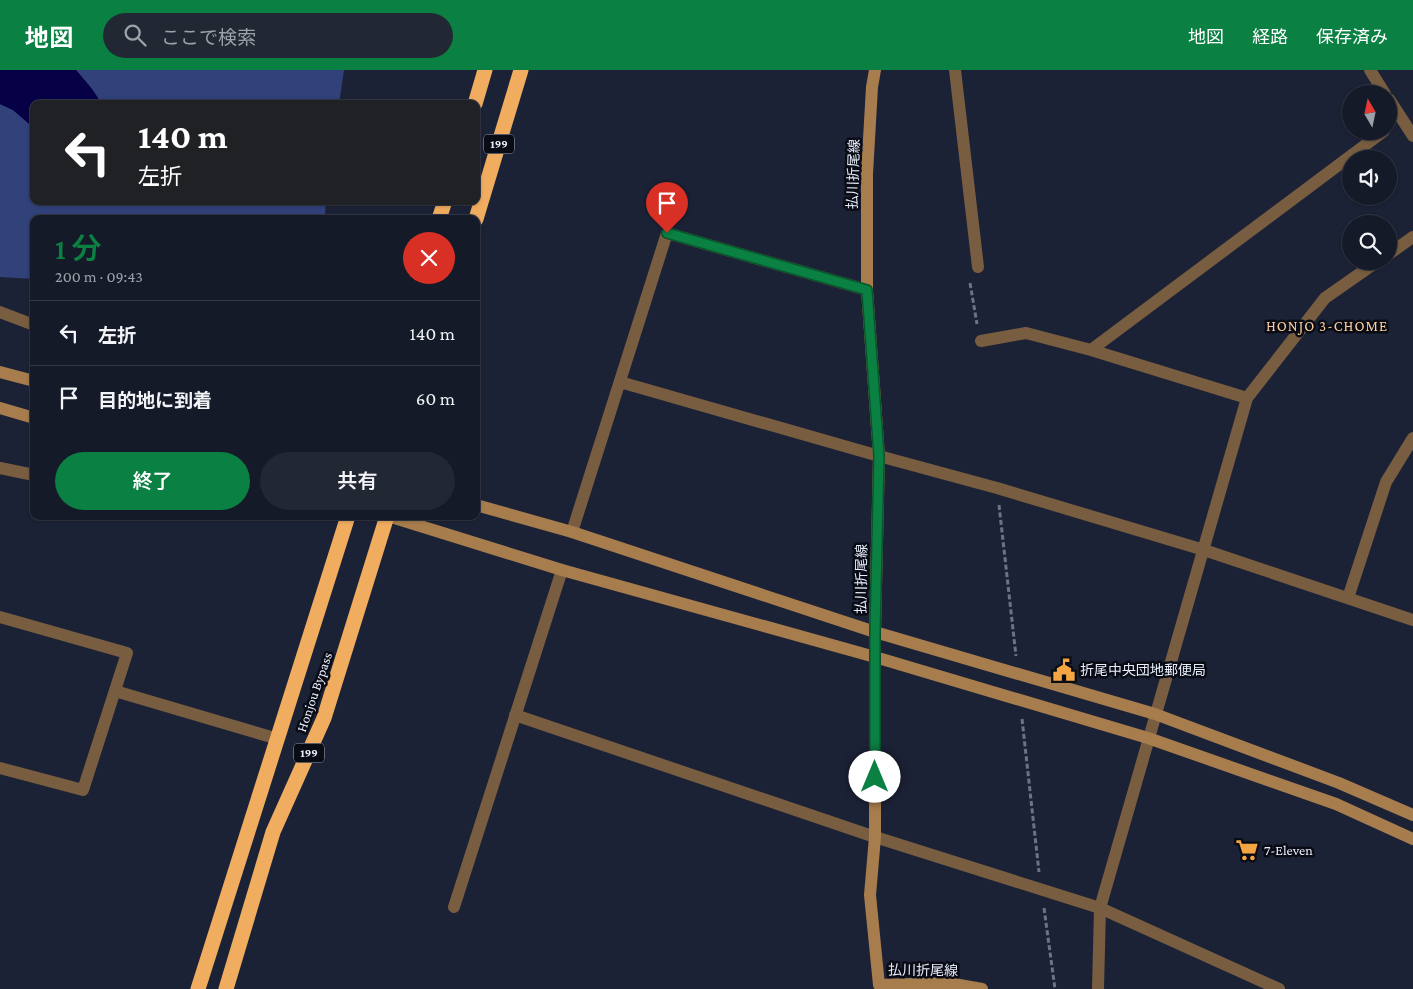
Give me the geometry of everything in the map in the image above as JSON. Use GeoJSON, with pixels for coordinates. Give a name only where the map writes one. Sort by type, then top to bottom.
{"type":"FeatureCollection","features":[{"type":"Feature","properties":{"kind":"highway"},"geometry":{"type":"LineString","coordinates":[[476,100],[485,70]]}},
{"type":"Feature","properties":{"kind":"highway","name":"199"},"geometry":{"type":"LineString","coordinates":[[477,215],[521,70]]}},
{"type":"Feature","properties":{"kind":"highway","name":"Honjou Bypass"},"geometry":{"type":"LineString","coordinates":[[198,989],[347,520]]}},
{"type":"Feature","properties":{"kind":"highway","name":"Honjou Bypass"},"geometry":{"type":"LineString","coordinates":[[226,989],[273,832],[324,718],[387,520]]}},
{"type":"Feature","properties":{"kind":"street","name":"払川折尾線"},"geometry":{"type":"LineString","coordinates":[[875,70],[872,87],[867,174],[867,290],[879,456],[875,632],[875,837],[870,895],[878,987],[948,983],[982,989]]}},
{"type":"Feature","properties":{"kind":"street"},"geometry":{"type":"LineString","coordinates":[[955,70],[978,267]]}},
{"type":"Feature","properties":{"kind":"street"},"geometry":{"type":"LineString","coordinates":[[1370,70],[1379,85]]}},
{"type":"Feature","properties":{"kind":"street"},"geometry":{"type":"LineString","coordinates":[[1398,113],[1413,136]]}},
{"type":"Feature","properties":{"kind":"street"},"geometry":{"type":"LineString","coordinates":[[1091,350],[1372,140]]}},
{"type":"Feature","properties":{"kind":"street"},"geometry":{"type":"LineString","coordinates":[[572,532],[667,233],[867,290]]}},
{"type":"Feature","properties":{"kind":"street"},"geometry":{"type":"LineString","coordinates":[[1397,248],[1413,237]]}},
{"type":"Feature","properties":{"kind":"street"},"geometry":{"type":"LineString","coordinates":[[1098,989],[1100,908],[1247,398],[1325,298],[1365,270]]}},
{"type":"Feature","properties":{"kind":"street"},"geometry":{"type":"LineString","coordinates":[[0,312],[30,323]]}},
{"type":"Feature","properties":{"kind":"street"},"geometry":{"type":"LineString","coordinates":[[981,341],[1026,333],[1091,350],[1247,398]]}},
{"type":"Feature","properties":{"kind":"street"},"geometry":{"type":"LineString","coordinates":[[0,372],[30,380]]}},
{"type":"Feature","properties":{"kind":"street"},"geometry":{"type":"LineString","coordinates":[[620,382],[998,488],[1204,550],[1413,620]]}},
{"type":"Feature","properties":{"kind":"street"},"geometry":{"type":"LineString","coordinates":[[0,408],[30,417]]}},
{"type":"Feature","properties":{"kind":"street"},"geometry":{"type":"LineString","coordinates":[[1348,598],[1386,482],[1413,438]]}},
{"type":"Feature","properties":{"kind":"street"},"geometry":{"type":"LineString","coordinates":[[0,468],[30,474]]}},
{"type":"Feature","properties":{"kind":"street"},"geometry":{"type":"LineString","coordinates":[[480,506],[572,532],[875,632],[1155,714],[1339,783],[1413,815]]}},
{"type":"Feature","properties":{"kind":"street"},"geometry":{"type":"LineString","coordinates":[[401,520],[562,570],[875,657],[1148,738],[1336,804],[1413,839]]}},
{"type":"Feature","properties":{"kind":"street"},"geometry":{"type":"LineString","coordinates":[[454,907],[562,570]]}},
{"type":"Feature","properties":{"kind":"street"},"geometry":{"type":"LineString","coordinates":[[0,617],[126,653],[83,790],[0,768]]}},
{"type":"Feature","properties":{"kind":"street"},"geometry":{"type":"LineString","coordinates":[[114,691],[278,739]]}},
{"type":"Feature","properties":{"kind":"street"},"geometry":{"type":"LineString","coordinates":[[515,715],[875,837],[1100,908],[1279,989]]}},
{"type":"Feature","properties":{"kind":"path"},"geometry":{"type":"LineString","coordinates":[[978,267],[970,282],[981,341]]}},
{"type":"Feature","properties":{"kind":"path"},"geometry":{"type":"LineString","coordinates":[[998,488],[1010,599]]}},
{"type":"Feature","properties":{"kind":"path"},"geometry":{"type":"LineString","coordinates":[[1025,745],[1041,890],[1055,989]]}},
{"type":"Feature","properties":{"kind":"shaded area"},"geometry":{"type":"Polygon","coordinates":[[[0,70],[76,70],[99,100],[30,100],[30,125],[13,110],[0,104],[0,70]]]}},
{"type":"Feature","properties":{"kind":"shaded area"},"geometry":{"type":"Polygon","coordinates":[[[76,70],[344,70],[340,100],[99,100],[76,70]]]}},
{"type":"Feature","properties":{"kind":"shaded area"},"geometry":{"type":"Polygon","coordinates":[[[0,104],[13,110],[30,125],[30,205],[326,205],[325,214],[322,215],[30,215],[30,279],[0,277],[0,104]]]}},
{"type":"Feature","properties":{"kind":"place","name":"折尾中央団地郵便局"},"geometry":{"type":"Point","coordinates":[1064,670]}},
{"type":"Feature","properties":{"kind":"place","name":"7-Eleven"},"geometry":{"type":"Point","coordinates":[1247,850]}},
{"type":"Feature","properties":{"kind":"district","name":"HONJO 3-CHOME"},"geometry":{"type":"Point","coordinates":[1327,326]}},
{"type":"Feature","properties":{"kind":"route"},"geometry":{"type":"LineString","coordinates":[[667,233],[867,290],[879,456],[875,632],[875,777]]}}]}
